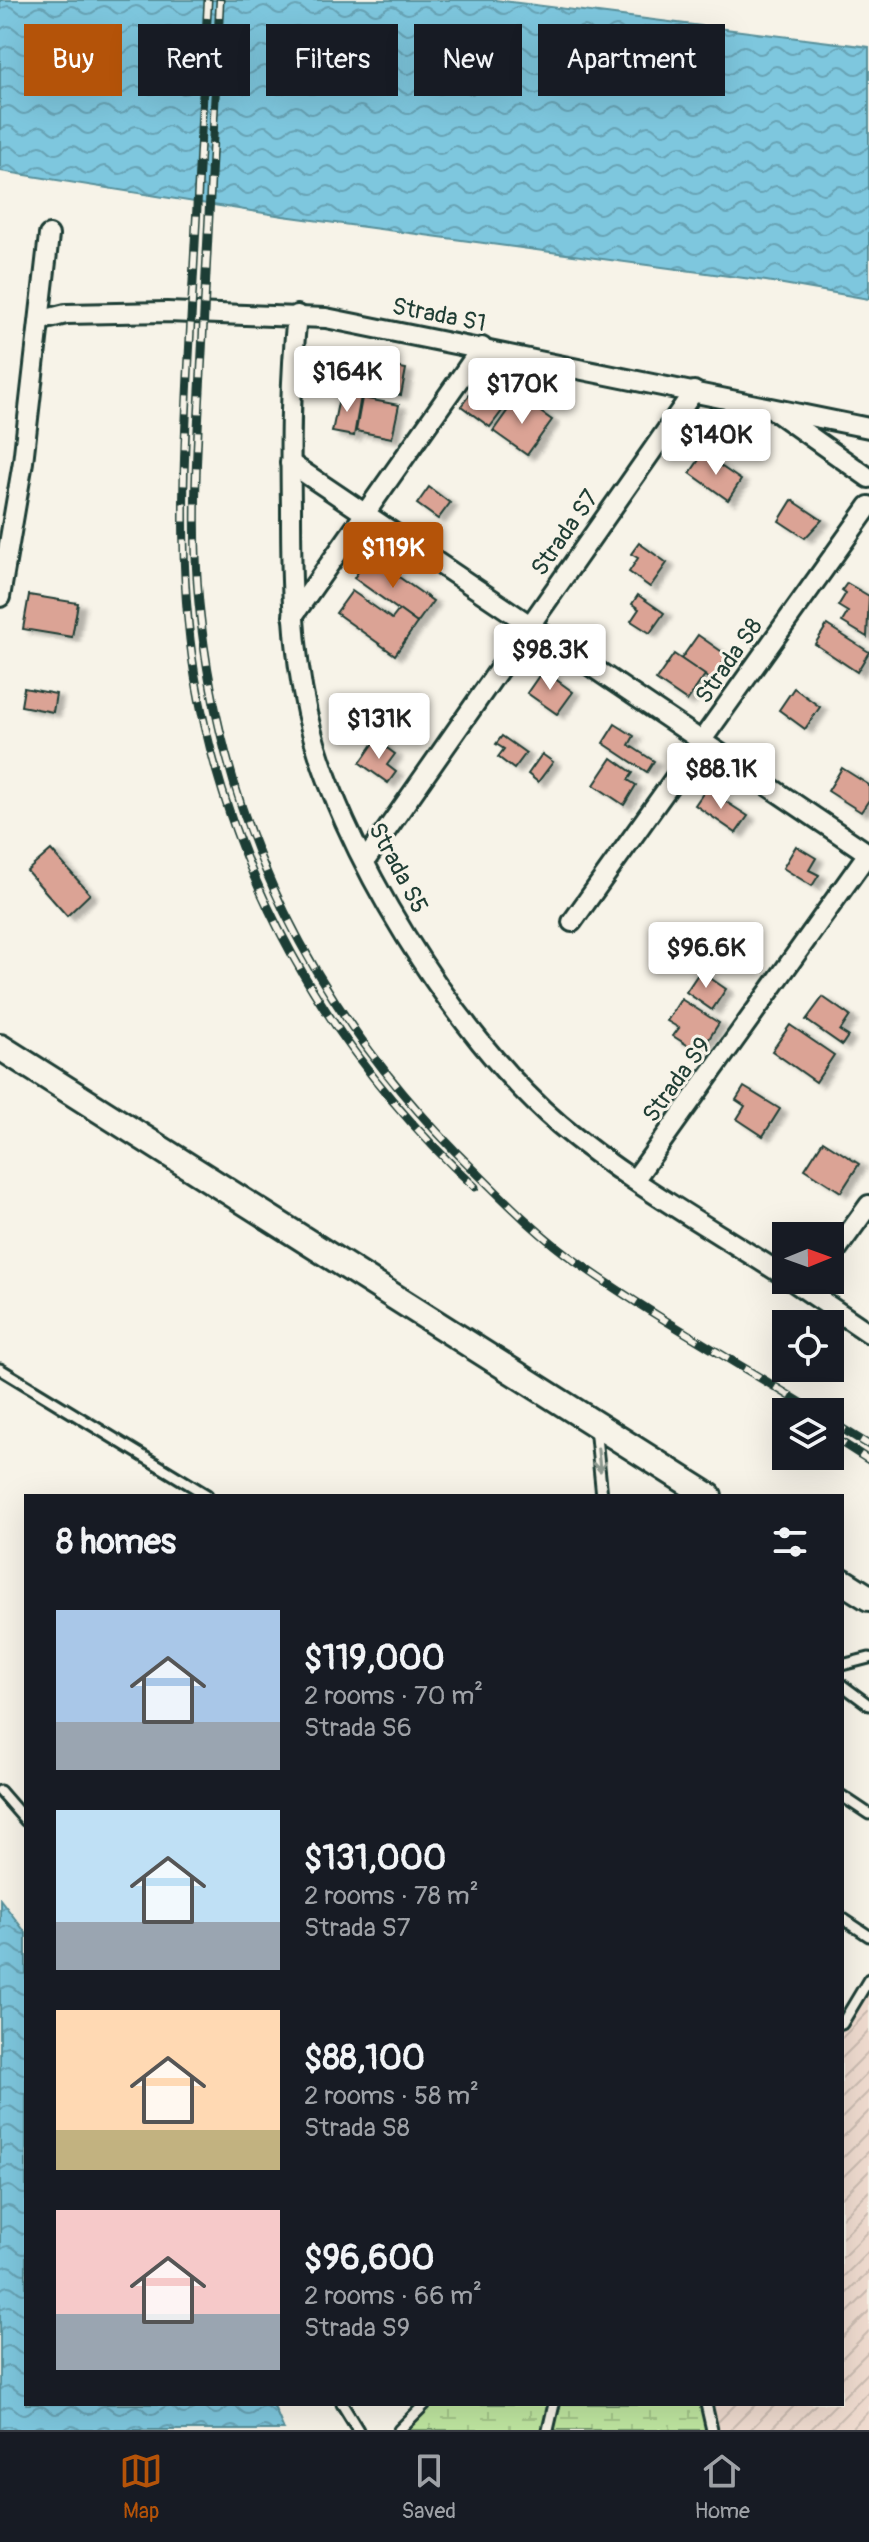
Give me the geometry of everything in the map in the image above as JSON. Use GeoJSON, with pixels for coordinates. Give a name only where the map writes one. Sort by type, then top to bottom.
{"type":"FeatureCollection","features":[{"type":"Feature","properties":{"kind":"main road"},"geometry":{"type":"LineString","coordinates":[[0,1047],[706,1494]]}},
{"type":"Feature","properties":{"kind":"main road"},"geometry":{"type":"LineString","coordinates":[[844,1582],[869,1598]]}},
{"type":"Feature","properties":{"kind":"street"},"geometry":{"type":"LineString","coordinates":[[0,597],[42,320],[49,235]]}},
{"type":"Feature","properties":{"kind":"street","name":"Strada S1"},"geometry":{"type":"LineString","coordinates":[[42,320],[66,314],[120,312],[297,315],[482,347],[869,428]]}},
{"type":"Feature","properties":{"kind":"street","name":"Strada S5"},"geometry":{"type":"LineString","coordinates":[[297,315],[290,463],[293,616],[308,716],[365,861],[410,942],[465,1024],[515,1083],[562,1126],[635,1179],[772,1268]]}},
{"type":"Feature","properties":{"kind":"street"},"geometry":{"type":"LineString","coordinates":[[293,616],[482,347]]}},
{"type":"Feature","properties":{"kind":"street","name":"Strada S7"},"geometry":{"type":"LineString","coordinates":[[365,861],[694,391]]}},
{"type":"Feature","properties":{"kind":"street"},"geometry":{"type":"LineString","coordinates":[[771,408],[869,478]]}},
{"type":"Feature","properties":{"kind":"street"},"geometry":{"type":"LineString","coordinates":[[290,463],[869,853]]}},
{"type":"Feature","properties":{"kind":"street","name":"Strada S8"},"geometry":{"type":"LineString","coordinates":[[572,922],[869,506]]}},
{"type":"Feature","properties":{"kind":"street","name":"Strada S9"},"geometry":{"type":"LineString","coordinates":[[635,1179],[869,853]]}},
{"type":"Feature","properties":{"kind":"street"},"geometry":{"type":"LineString","coordinates":[[844,1240],[869,1205]]}},
{"type":"Feature","properties":{"kind":"street","name":"Strada S5"},"geometry":{"type":"LineString","coordinates":[[821,1294],[869,1333]]}},
{"type":"Feature","properties":{"kind":"lane"},"geometry":{"type":"LineString","coordinates":[[0,1369],[205,1494]]}},
{"type":"Feature","properties":{"kind":"lane"},"geometry":{"type":"LineString","coordinates":[[595,1423],[602,1494]]}},
{"type":"Feature","properties":{"kind":"lane"},"geometry":{"type":"LineString","coordinates":[[844,1664],[869,1658]]}},
{"type":"Feature","properties":{"kind":"lane"},"geometry":{"type":"LineString","coordinates":[[844,1686],[869,1705]]}},
{"type":"Feature","properties":{"kind":"lane"},"geometry":{"type":"LineString","coordinates":[[0,1791],[24,1819]]}},
{"type":"Feature","properties":{"kind":"lane"},"geometry":{"type":"LineString","coordinates":[[844,1797],[869,1814]]}},
{"type":"Feature","properties":{"kind":"lane"},"geometry":{"type":"LineString","coordinates":[[844,1919],[869,1936]]}},
{"type":"Feature","properties":{"kind":"lane"},"geometry":{"type":"LineString","coordinates":[[844,2021],[869,1979]]}},
{"type":"Feature","properties":{"kind":"lane"},"geometry":{"type":"LineString","coordinates":[[343,2406],[358,2430]]}},
{"type":"Feature","properties":{"kind":"lane"},"geometry":{"type":"LineString","coordinates":[[399,2430],[423,2406]]}},
{"type":"Feature","properties":{"kind":"lane"},"geometry":{"type":"LineString","coordinates":[[548,2430],[554,2406]]}},
{"type":"Feature","properties":{"kind":"lane"},"geometry":{"type":"LineString","coordinates":[[706,2406],[712,2430]]}},
{"type":"Feature","properties":{"kind":"shaded area"},"geometry":{"type":"Polygon","coordinates":[[[869,1979],[869,2430],[712,2430],[706,2406],[844,2406],[844,2021],[869,1979]]]}},
{"type":"Feature","properties":{"kind":"green space"},"geometry":{"type":"Polygon","coordinates":[[[423,2406],[706,2406],[712,2430],[399,2430],[423,2406]]]}},
{"type":"Feature","properties":{"kind":"water"},"geometry":{"type":"Polygon","coordinates":[[[0,0],[495,0],[686,24],[538,24],[538,96],[725,96],[725,29],[869,47],[869,299],[766,281],[283,216],[0,171],[0,0]]]}},
{"type":"Feature","properties":{"kind":"water"},"geometry":{"type":"Polygon","coordinates":[[[0,1899],[24,1930],[24,2406],[274,2406],[284,2430],[0,2430],[0,1899]]]}},
{"type":"Feature","properties":{"kind":"building"},"geometry":{"type":"Polygon","coordinates":[[[379,364],[406,369],[401,395],[375,390],[379,364]]]}},
{"type":"Feature","properties":{"kind":"building"},"geometry":{"type":"Polygon","coordinates":[[[493,386],[511,399],[490,427],[461,406],[474,389],[485,396],[493,386]]]}},
{"type":"Feature","properties":{"kind":"building"},"geometry":{"type":"Polygon","coordinates":[[[340,393],[361,396],[354,436],[332,432],[340,393]]]}},
{"type":"Feature","properties":{"kind":"building"},"geometry":{"type":"Polygon","coordinates":[[[518,396],[552,420],[527,455],[493,431],[518,396]]]}},
{"type":"Feature","properties":{"kind":"building"},"geometry":{"type":"Polygon","coordinates":[[[362,398],[399,405],[392,438],[356,431],[362,398]]]}},
{"type":"Feature","properties":{"kind":"building"},"geometry":{"type":"Polygon","coordinates":[[[703,454],[741,480],[728,500],[690,473],[703,454]]]}},
{"type":"Feature","properties":{"kind":"building"},"geometry":{"type":"Polygon","coordinates":[[[429,487],[450,503],[438,519],[417,504],[429,487]]]}},
{"type":"Feature","properties":{"kind":"building"},"geometry":{"type":"Polygon","coordinates":[[[792,500],[822,520],[805,538],[779,521],[792,500]]]}},
{"type":"Feature","properties":{"kind":"building"},"geometry":{"type":"Polygon","coordinates":[[[639,543],[667,563],[650,587],[629,572],[638,558],[631,554],[639,543]]]}},
{"type":"Feature","properties":{"kind":"building"},"geometry":{"type":"Polygon","coordinates":[[[369,556],[433,601],[417,623],[354,578],[369,556]]]}},
{"type":"Feature","properties":{"kind":"building"},"geometry":{"type":"Polygon","coordinates":[[[847,583],[869,596],[867,637],[842,622],[848,612],[838,606],[846,593],[842,590],[847,583]]]}},
{"type":"Feature","properties":{"kind":"building"},"geometry":{"type":"Polygon","coordinates":[[[352,591],[392,619],[399,610],[417,623],[395,655],[336,613],[352,591]]]}},
{"type":"Feature","properties":{"kind":"building"},"geometry":{"type":"Polygon","coordinates":[[[29,595],[78,603],[72,637],[23,629],[29,595]]]}},
{"type":"Feature","properties":{"kind":"building"},"geometry":{"type":"Polygon","coordinates":[[[638,595],[664,613],[650,633],[631,621],[639,609],[632,604],[638,595]]]}},
{"type":"Feature","properties":{"kind":"building"},"geometry":{"type":"Polygon","coordinates":[[[827,625],[869,652],[857,672],[815,644],[827,625]]]}},
{"type":"Feature","properties":{"kind":"building"},"geometry":{"type":"Polygon","coordinates":[[[698,635],[728,656],[711,680],[681,659],[698,635]]]}},
{"type":"Feature","properties":{"kind":"building"},"geometry":{"type":"Polygon","coordinates":[[[674,654],[705,675],[687,701],[656,680],[674,654]]]}},
{"type":"Feature","properties":{"kind":"building"},"geometry":{"type":"Polygon","coordinates":[[[543,670],[573,692],[557,714],[527,693],[543,670]]]}},
{"type":"Feature","properties":{"kind":"building"},"geometry":{"type":"Polygon","coordinates":[[[24,688],[56,694],[53,712],[21,706],[24,688]]]}},
{"type":"Feature","properties":{"kind":"building"},"geometry":{"type":"Polygon","coordinates":[[[794,688],[820,707],[805,729],[779,710],[794,688]]]}},
{"type":"Feature","properties":{"kind":"building"},"geometry":{"type":"Polygon","coordinates":[[[615,724],[634,736],[629,745],[654,761],[647,772],[603,743],[615,724]]]}},
{"type":"Feature","properties":{"kind":"building"},"geometry":{"type":"Polygon","coordinates":[[[502,736],[526,753],[514,769],[498,757],[504,749],[496,744],[502,736]]]}},
{"type":"Feature","properties":{"kind":"building"},"geometry":{"type":"Polygon","coordinates":[[[376,740],[395,754],[387,765],[396,772],[388,783],[360,763],[376,740]]]}},
{"type":"Feature","properties":{"kind":"building"},"geometry":{"type":"Polygon","coordinates":[[[542,754],[553,762],[538,782],[528,774],[542,754]]]}},
{"type":"Feature","properties":{"kind":"building"},"geometry":{"type":"Polygon","coordinates":[[[612,758],[633,773],[628,780],[636,785],[624,805],[594,785],[612,758]]]}},
{"type":"Feature","properties":{"kind":"building"},"geometry":{"type":"Polygon","coordinates":[[[842,768],[869,785],[869,800],[861,812],[828,791],[842,768]]]}},
{"type":"Feature","properties":{"kind":"building"},"geometry":{"type":"Polygon","coordinates":[[[706,789],[748,816],[736,833],[695,805],[706,789]]]}},
{"type":"Feature","properties":{"kind":"building"},"geometry":{"type":"Polygon","coordinates":[[[796,846],[816,858],[809,870],[819,875],[812,886],[783,868],[796,846]]]}},
{"type":"Feature","properties":{"kind":"building"},"geometry":{"type":"Polygon","coordinates":[[[51,850],[90,894],[67,916],[27,871],[51,850]]]}},
{"type":"Feature","properties":{"kind":"building"},"geometry":{"type":"Polygon","coordinates":[[[700,971],[726,989],[712,1010],[686,992],[700,971]]]}},
{"type":"Feature","properties":{"kind":"building"},"geometry":{"type":"Polygon","coordinates":[[[823,997],[850,1016],[840,1031],[848,1036],[842,1045],[806,1020],[823,997]]]}},
{"type":"Feature","properties":{"kind":"building"},"geometry":{"type":"Polygon","coordinates":[[[681,999],[719,1023],[700,1053],[673,1036],[679,1028],[667,1021],[681,999]]]}},
{"type":"Feature","properties":{"kind":"building"},"geometry":{"type":"Polygon","coordinates":[[[790,1025],[834,1055],[816,1082],[772,1051],[790,1025]]]}},
{"type":"Feature","properties":{"kind":"building"},"geometry":{"type":"Polygon","coordinates":[[[744,1087],[780,1109],[763,1136],[737,1119],[745,1106],[736,1100],[744,1087]]]}},
{"type":"Feature","properties":{"kind":"building"},"geometry":{"type":"Polygon","coordinates":[[[823,1141],[859,1164],[841,1192],[805,1169],[823,1141]]]}},
{"type":"Feature","properties":{"kind":"railway"},"geometry":{"type":"LineString","coordinates":[[208,0],[184,465],[184,550],[189,634],[211,749],[232,821],[292,955],[330,1018],[374,1077],[422,1134],[475,1187]]}},
{"type":"Feature","properties":{"kind":"railway"},"geometry":{"type":"LineString","coordinates":[[220,0],[197,446],[197,572],[211,686],[229,765],[254,840],[285,912],[323,982],[367,1048],[418,1111],[475,1171],[539,1233],[609,1285],[793,1398]]}},
{"type":"Feature","properties":{"kind":"railway"},"geometry":{"type":"LineString","coordinates":[[844,1430],[869,1445]]}},
{"type":"Feature","properties":{"kind":"railway"},"geometry":{"type":"LineString","coordinates":[[844,1444],[869,1460]]}}]}
